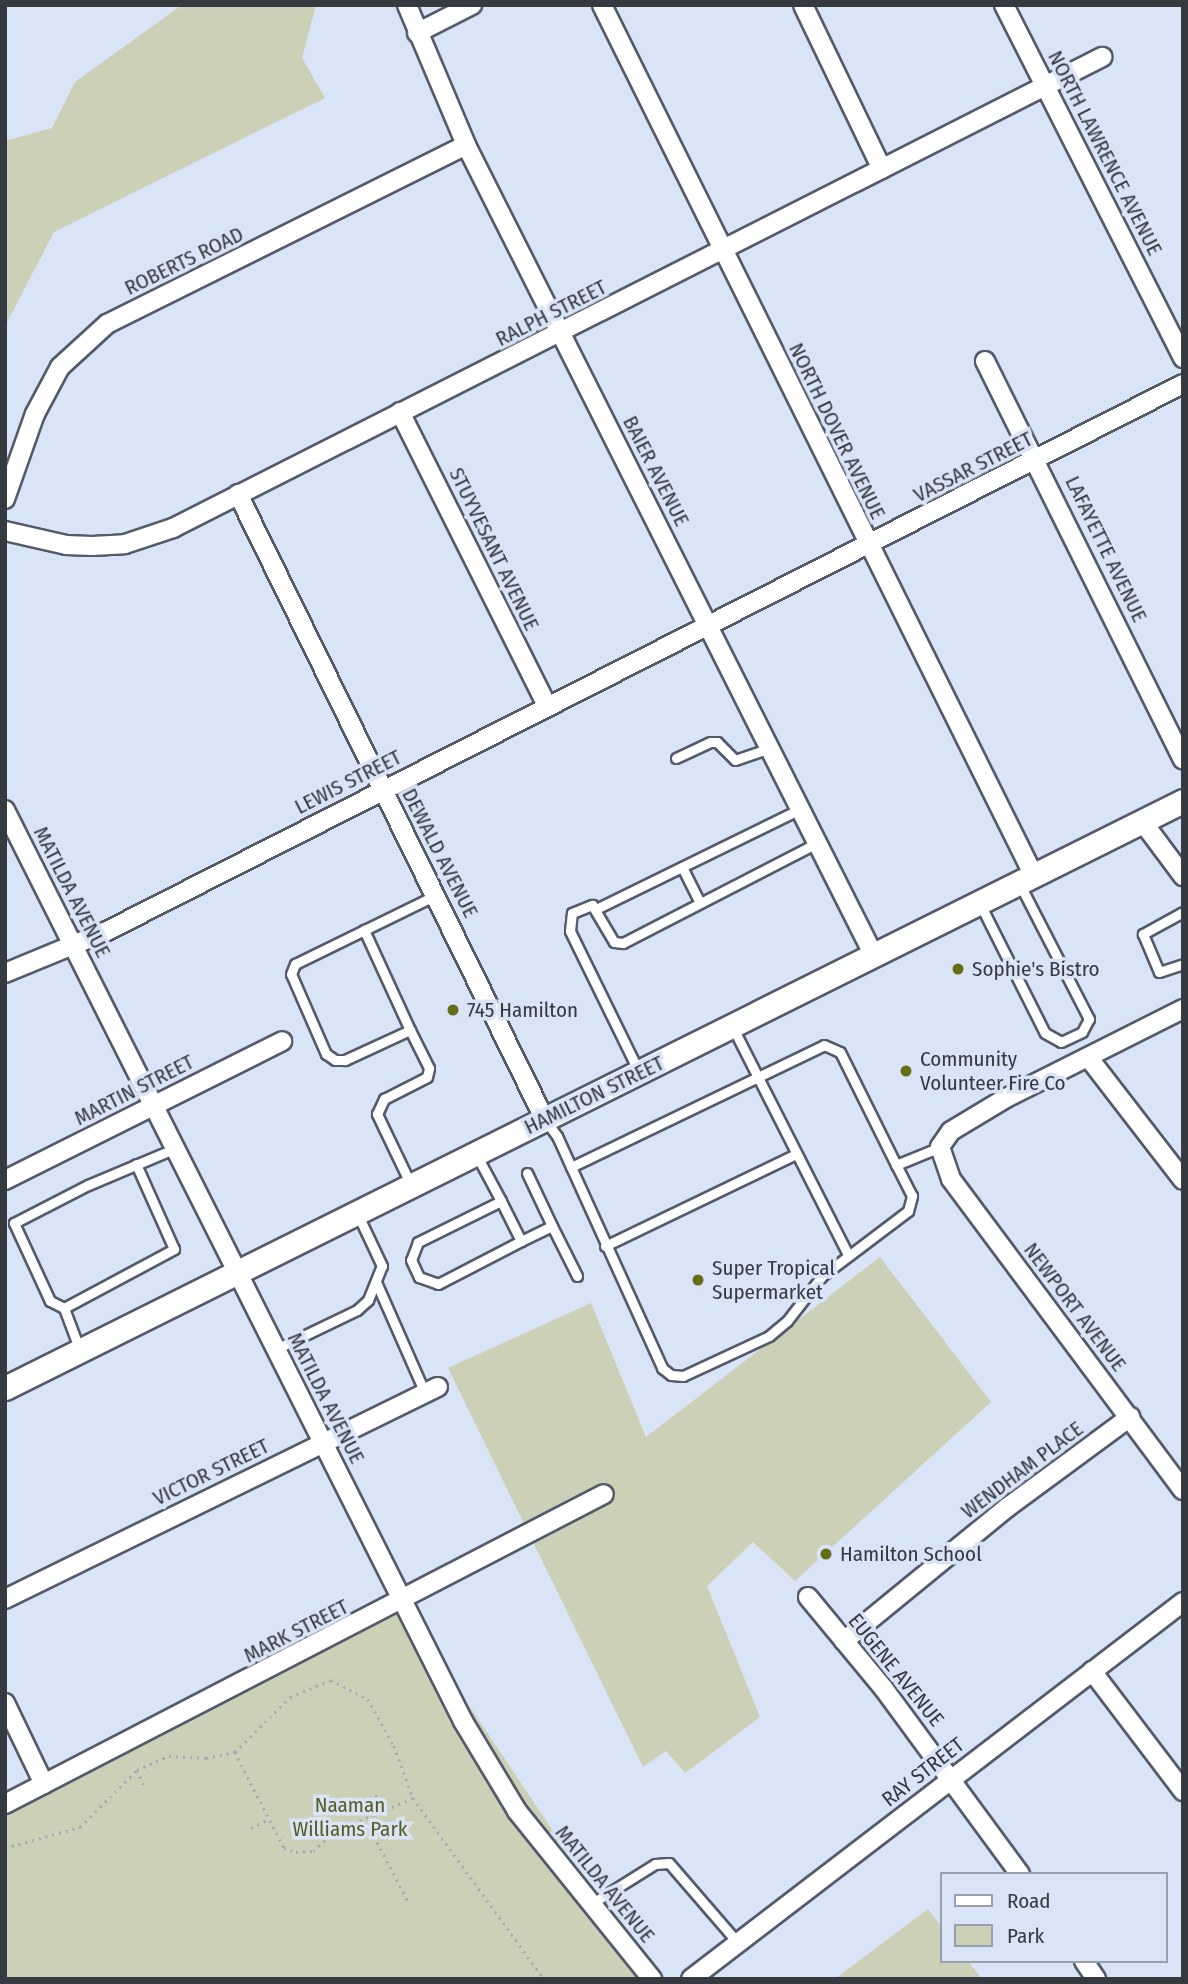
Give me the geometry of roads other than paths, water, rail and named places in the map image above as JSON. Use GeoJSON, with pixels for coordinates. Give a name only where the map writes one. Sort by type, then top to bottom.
{"type":"FeatureCollection","features":[{"type":"Feature","properties":{"kind":"street","name":"BAIER AVENUE"},"geometry":{"type":"LineString","coordinates":[[407,5],[416,33],[466,145],[873,954]]}},
{"type":"Feature","properties":{"kind":"street"},"geometry":{"type":"LineString","coordinates":[[416,33],[472,5]]}},
{"type":"Feature","properties":{"kind":"street","name":"NORTH DOVER AVENUE"},"geometry":{"type":"LineString","coordinates":[[602,5],[1026,879]]}},
{"type":"Feature","properties":{"kind":"street"},"geometry":{"type":"LineString","coordinates":[[803,5],[883,169]]}},
{"type":"Feature","properties":{"kind":"street","name":"NORTH LAWRENCE AVENUE"},"geometry":{"type":"LineString","coordinates":[[1004,5],[1183,358]]}},
{"type":"Feature","properties":{"kind":"street","name":"RALPH STREET"},"geometry":{"type":"LineString","coordinates":[[5,531],[66,545],[125,544],[173,528],[400,412],[561,334],[1102,57]]}},
{"type":"Feature","properties":{"kind":"street","name":"ROBERTS ROAD"},"geometry":{"type":"LineString","coordinates":[[5,499],[35,414],[60,367],[107,324],[466,145]]}},
{"type":"Feature","properties":{"kind":"street","name":"LAFAYETTE AVENUE"},"geometry":{"type":"LineString","coordinates":[[985,361],[1037,460],[1183,759]]}},
{"type":"Feature","properties":{"kind":"street","name":"VASSAR STREET"},"geometry":{"type":"LineString","coordinates":[[708,626],[1183,384]]}},
{"type":"Feature","properties":{"kind":"street","name":"STUYVESANT AVENUE"},"geometry":{"type":"LineString","coordinates":[[400,412],[547,706]]}},
{"type":"Feature","properties":{"kind":"street","name":"DEWALD AVENUE"},"geometry":{"type":"LineString","coordinates":[[238,494],[545,1120]]}},
{"type":"Feature","properties":{"kind":"street","name":"LEWIS STREET"},"geometry":{"type":"LineString","coordinates":[[5,973],[107,931],[708,626]]}},
{"type":"Feature","properties":{"kind":"street","name":"HAMILTON STREET"},"geometry":{"type":"LineString","coordinates":[[5,1388],[1183,801]]}},
{"type":"Feature","properties":{"kind":"street","name":"MATILDA AVENUE"},"geometry":{"type":"LineString","coordinates":[[5,810],[486,1762],[517,1811],[652,1979]]}},
{"type":"Feature","properties":{"kind":"street"},"geometry":{"type":"LineString","coordinates":[[1142,821],[1183,876]]}},
{"type":"Feature","properties":{"kind":"street"},"geometry":{"type":"LineString","coordinates":[[940,1147],[951,1131],[1183,1009]]}},
{"type":"Feature","properties":{"kind":"street","name":"MARTIN STREET"},"geometry":{"type":"LineString","coordinates":[[5,1180],[282,1041]]}},
{"type":"Feature","properties":{"kind":"street"},"geometry":{"type":"LineString","coordinates":[[1088,1057],[1183,1180]]}},
{"type":"Feature","properties":{"kind":"street","name":"NEWPORT AVENUE"},"geometry":{"type":"LineString","coordinates":[[940,1147],[951,1179],[1183,1490]]}},
{"type":"Feature","properties":{"kind":"street","name":"VICTOR STREET"},"geometry":{"type":"LineString","coordinates":[[5,1599],[431,1390]]}},
{"type":"Feature","properties":{"kind":"street","name":"WENDHAM PLACE"},"geometry":{"type":"LineString","coordinates":[[844,1641],[1008,1507],[1130,1417]]}},
{"type":"Feature","properties":{"kind":"street","name":"MARK STREET"},"geometry":{"type":"LineString","coordinates":[[5,1804],[403,1602],[604,1494]]}},
{"type":"Feature","properties":{"kind":"street","name":"EUGENE AVENUE"},"geometry":{"type":"LineString","coordinates":[[807,1597],[951,1778],[1019,1872]]}},
{"type":"Feature","properties":{"kind":"street","name":"RAY STREET"},"geometry":{"type":"LineString","coordinates":[[691,1979],[1183,1602]]}},
{"type":"Feature","properties":{"kind":"street"},"geometry":{"type":"LineString","coordinates":[[1092,1671],[1183,1791]]}},
{"type":"Feature","properties":{"kind":"street"},"geometry":{"type":"LineString","coordinates":[[5,1703],[44,1784]]}},
{"type":"Feature","properties":{"kind":"street"},"geometry":{"type":"LineString","coordinates":[[1085,1963],[1096,1979]]}},
{"type":"Feature","properties":{"kind":"lane"},"geometry":{"type":"LineString","coordinates":[[676,758],[710,743],[744,761],[769,748]]}},
{"type":"Feature","properties":{"kind":"lane"},"geometry":{"type":"LineString","coordinates":[[639,1073],[568,925],[578,907],[596,909],[800,809]]}},
{"type":"Feature","properties":{"kind":"lane"},"geometry":{"type":"LineString","coordinates":[[596,909],[618,944],[817,843]]}},
{"type":"Feature","properties":{"kind":"lane"},"geometry":{"type":"LineString","coordinates":[[682,867],[700,903]]}},
{"type":"Feature","properties":{"kind":"lane"},"geometry":{"type":"LineString","coordinates":[[979,902],[1051,1040],[1061,1042],[1082,1032],[1089,1019],[1026,879]]}},
{"type":"Feature","properties":{"kind":"lane"},"geometry":{"type":"LineString","coordinates":[[410,1030],[345,1060],[335,1060],[326,1054],[292,985],[295,964],[436,895]]}},
{"type":"Feature","properties":{"kind":"lane"},"geometry":{"type":"LineString","coordinates":[[1183,912],[1143,934],[1144,944],[1159,972],[1183,964]]}},
{"type":"Feature","properties":{"kind":"lane"},"geometry":{"type":"LineString","coordinates":[[364,930],[429,1068],[427,1077],[384,1099],[377,1114],[412,1186]]}},
{"type":"Feature","properties":{"kind":"lane"},"geometry":{"type":"LineString","coordinates":[[732,1026],[848,1255]]}},
{"type":"Feature","properties":{"kind":"lane"},"geometry":{"type":"LineString","coordinates":[[545,1120],[571,1167],[662,1368],[671,1375],[683,1376],[769,1336],[787,1321],[822,1276],[912,1204],[896,1165],[833,1046],[824,1045],[571,1167]]}},
{"type":"Feature","properties":{"kind":"lane"},"geometry":{"type":"LineString","coordinates":[[896,1165],[940,1147]]}},
{"type":"Feature","properties":{"kind":"lane"},"geometry":{"type":"LineString","coordinates":[[79,1350],[64,1308],[50,1301],[14,1223],[136,1164],[176,1148]]}},
{"type":"Feature","properties":{"kind":"lane"},"geometry":{"type":"LineString","coordinates":[[476,1154],[521,1241]]}},
{"type":"Feature","properties":{"kind":"lane"},"geometry":{"type":"LineString","coordinates":[[605,1246],[796,1154]]}},
{"type":"Feature","properties":{"kind":"lane"},"geometry":{"type":"LineString","coordinates":[[64,1308],[174,1249],[136,1164]]}},
{"type":"Feature","properties":{"kind":"lane"},"geometry":{"type":"LineString","coordinates":[[527,1173],[577,1276]]}},
{"type":"Feature","properties":{"kind":"lane"},"geometry":{"type":"LineString","coordinates":[[501,1201],[418,1242],[411,1260],[419,1277],[438,1284],[552,1226]]}},
{"type":"Feature","properties":{"kind":"lane"},"geometry":{"type":"LineString","coordinates":[[276,1349],[357,1310],[376,1282],[382,1266],[357,1213]]}},
{"type":"Feature","properties":{"kind":"lane"},"geometry":{"type":"LineString","coordinates":[[376,1282],[431,1390]]}},
{"type":"Feature","properties":{"kind":"lane"},"geometry":{"type":"LineString","coordinates":[[591,1903],[655,1864],[669,1863],[738,1944]]}},
{"type":"Feature","properties":{"kind":"place","name":"Sophie's Bistro"},"geometry":{"type":"Point","coordinates":[958,969]}},
{"type":"Feature","properties":{"kind":"place","name":"745 Hamilton"},"geometry":{"type":"Point","coordinates":[453,1010]}},
{"type":"Feature","properties":{"kind":"place","name":"Community Volunteer Fire Co"},"geometry":{"type":"Point","coordinates":[906,1071]}},
{"type":"Feature","properties":{"kind":"place","name":"Super Tropical Supermarket"},"geometry":{"type":"Point","coordinates":[698,1280]}},
{"type":"Feature","properties":{"kind":"place","name":"Hamilton School"},"geometry":{"type":"Point","coordinates":[826,1554]}},
{"type":"Feature","properties":{"kind":"park label","name":"Naaman Williams Park"},"geometry":{"type":"Point","coordinates":[350,1817]}}]}
